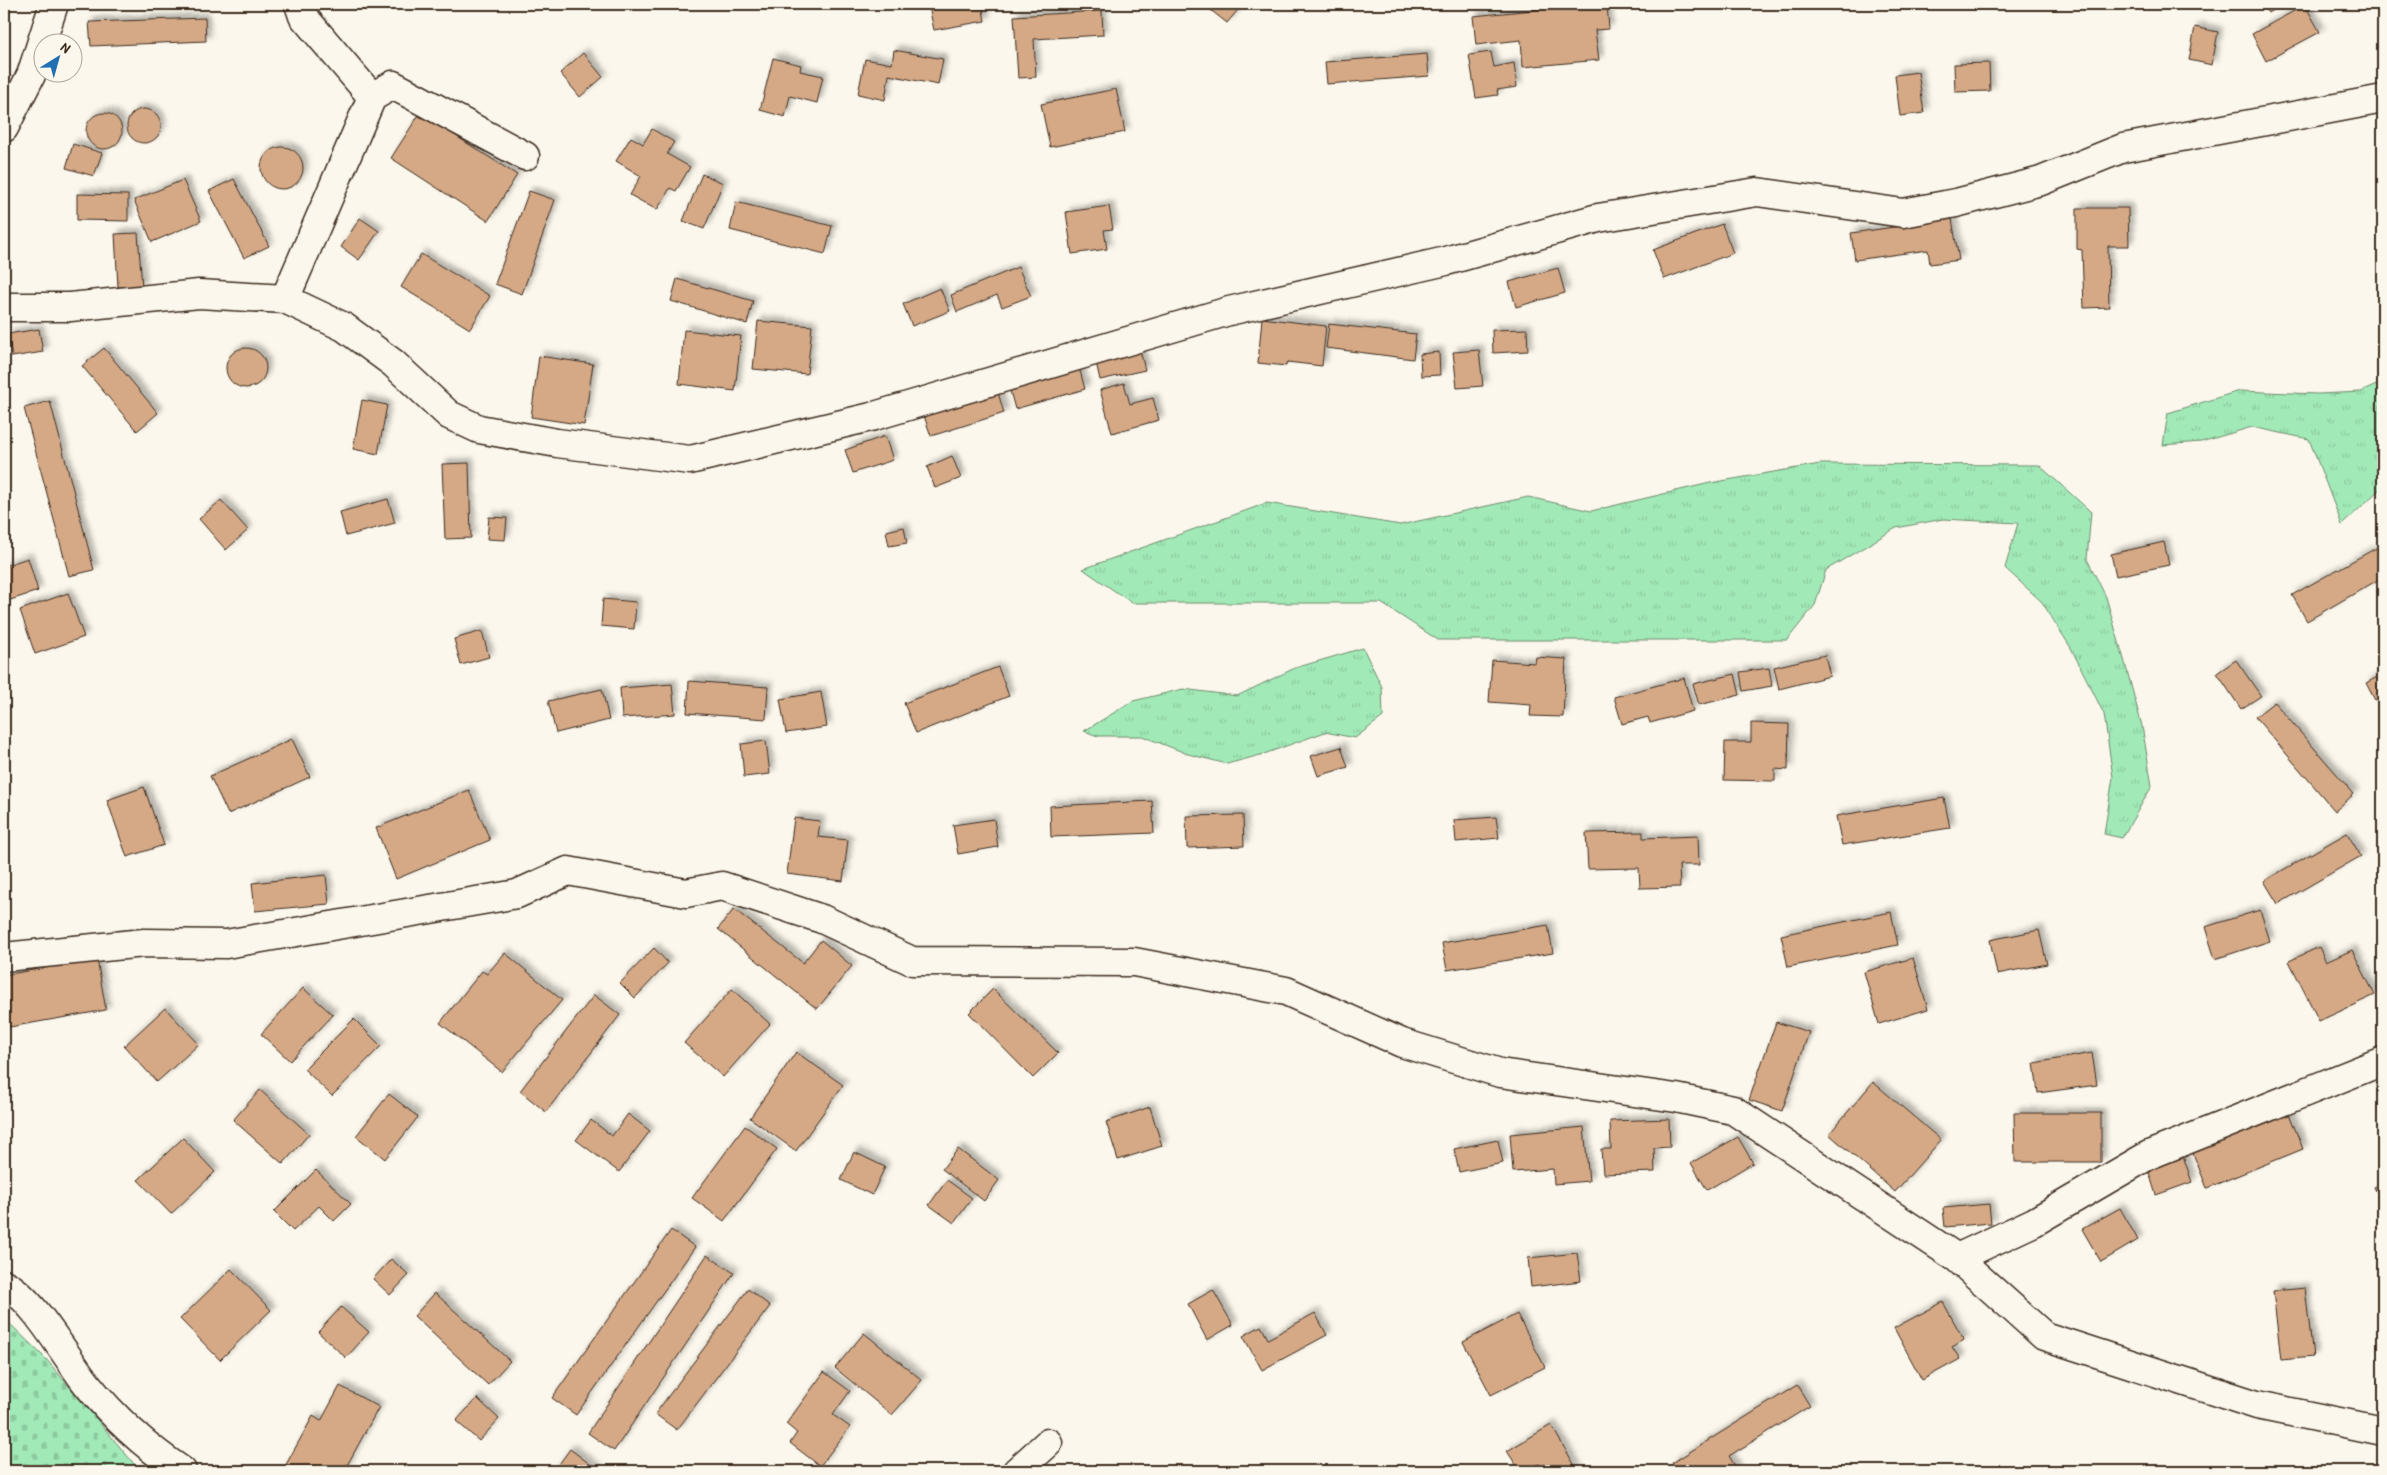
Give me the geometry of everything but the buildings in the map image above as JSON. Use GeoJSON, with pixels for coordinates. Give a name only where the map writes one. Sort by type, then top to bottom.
{"type":"FeatureCollection","features":[{"type":"Feature","properties":{"kind":"street"},"geometry":{"type":"LineString","coordinates":[[4,128],[31,75],[54,4]]}},
{"type":"Feature","properties":{"kind":"street"},"geometry":{"type":"LineString","coordinates":[[299,4],[302,16],[372,97]]}},
{"type":"Feature","properties":{"kind":"street"},"geometry":{"type":"LineString","coordinates":[[285,299],[372,97],[392,85],[525,156]]}},
{"type":"Feature","properties":{"kind":"street"},"geometry":{"type":"LineString","coordinates":[[4,307],[70,306],[199,294],[285,299],[344,327],[393,363],[449,415],[479,429],[557,443],[690,460],[870,417],[1229,310],[1446,261],[1598,218],[1757,192],[1903,213],[1956,203],[2042,181],[2124,148],[2383,99]]}},
{"type":"Feature","properties":{"kind":"street"},"geometry":{"type":"LineString","coordinates":[[4,957],[144,943],[226,944],[517,894],[568,871],[686,893],[722,886],[822,919],[912,961],[1134,962],[1286,991],[1402,1043],[1500,1073],[1676,1098],[1733,1110],[1957,1258],[2044,1336],[2257,1405],[2383,1431]]}},
{"type":"Feature","properties":{"kind":"street"},"geometry":{"type":"LineString","coordinates":[[1957,1258],[2034,1222],[2149,1154],[2383,1061]]}},
{"type":"Feature","properties":{"kind":"street"},"geometry":{"type":"LineString","coordinates":[[4,1284],[35,1311],[87,1384],[129,1432],[182,1471]]}},
{"type":"Feature","properties":{"kind":"street"},"geometry":{"type":"LineString","coordinates":[[1018,1471],[1048,1443]]}},
{"type":"Feature","properties":{"kind":"green space"},"geometry":{"type":"Polygon","coordinates":[[[2383,382],[2383,486],[2342,525],[2309,439],[2252,427],[2201,442],[2163,445],[2168,413],[2239,391],[2318,394],[2361,392],[2383,382]]]}},
{"type":"Feature","properties":{"kind":"green space"},"geometry":{"type":"Polygon","coordinates":[[[1820,464],[2039,465],[2091,512],[2087,559],[2106,597],[2125,663],[2142,726],[2152,786],[2122,838],[2104,834],[2113,777],[2104,714],[2071,648],[2042,602],[2005,568],[2018,523],[1943,519],[1896,528],[1826,570],[1815,605],[1787,640],[1438,640],[1381,603],[1132,603],[1083,569],[1267,503],[1400,525],[1528,497],[1591,511],[1710,483],[1820,464]]]}},
{"type":"Feature","properties":{"kind":"green space"},"geometry":{"type":"Polygon","coordinates":[[[1363,648],[1382,687],[1383,717],[1355,738],[1325,732],[1264,754],[1227,764],[1188,754],[1142,736],[1098,736],[1084,731],[1133,701],[1183,689],[1237,696],[1295,668],[1363,648]]]}},
{"type":"Feature","properties":{"kind":"green space"},"geometry":{"type":"Polygon","coordinates":[[[4,1318],[46,1359],[140,1471],[4,1471],[4,1318]]]}}]}
